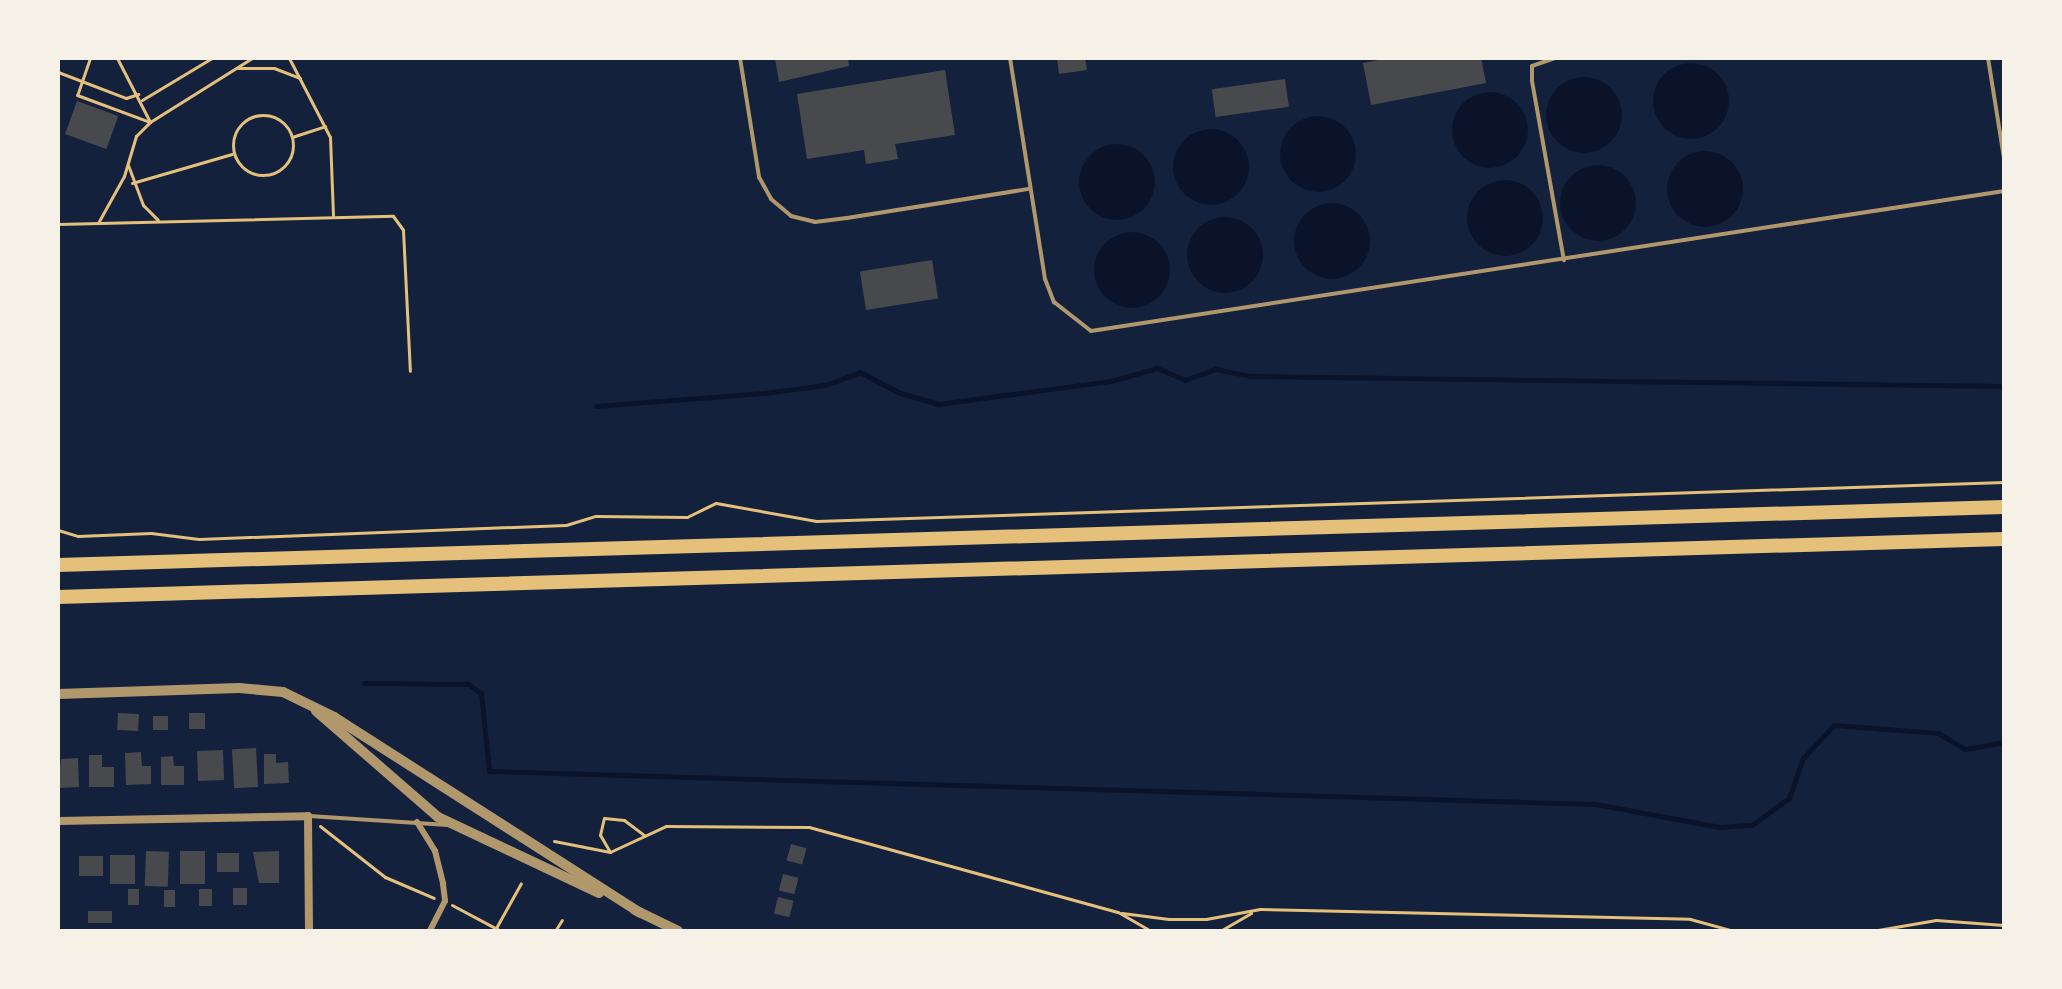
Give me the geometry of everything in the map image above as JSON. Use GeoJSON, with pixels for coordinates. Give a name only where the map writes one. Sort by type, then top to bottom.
{"type":"FeatureCollection","features":[{"type":"Feature","properties":{"kind":"highway"},"geometry":{"type":"LineString","coordinates":[[58,565],[2004,507]]}},
{"type":"Feature","properties":{"kind":"highway"},"geometry":{"type":"LineString","coordinates":[[58,597],[2004,539]]}},
{"type":"Feature","properties":{"kind":"street"},"geometry":{"type":"LineString","coordinates":[[58,694],[257,688],[305,701],[641,913]]}},
{"type":"Feature","properties":{"kind":"street"},"geometry":{"type":"LineString","coordinates":[[305,701],[405,793],[454,826],[678,931]]}},
{"type":"Feature","properties":{"kind":"street"},"geometry":{"type":"LineString","coordinates":[[58,821],[308,816],[309,931]]}},
{"type":"Feature","properties":{"kind":"street"},"geometry":{"type":"LineString","coordinates":[[417,822],[441,870],[445,901],[430,931]]}},
{"type":"Feature","properties":{"kind":"lane"},"geometry":{"type":"LineString","coordinates":[[740,58],[759,177],[771,199],[791,216],[815,222],[1030,189]]}},
{"type":"Feature","properties":{"kind":"lane"},"geometry":{"type":"LineString","coordinates":[[1010,58],[1045,279],[1054,302],[1091,331],[2004,191]]}},
{"type":"Feature","properties":{"kind":"lane"},"geometry":{"type":"LineString","coordinates":[[1555,58],[1532,66],[1532,81],[1564,260]]}},
{"type":"Feature","properties":{"kind":"lane"},"geometry":{"type":"LineString","coordinates":[[1988,58],[2004,158]]}},
{"type":"Feature","properties":{"kind":"lane"},"geometry":{"type":"LineString","coordinates":[[308,816],[454,826]]}},
{"type":"Feature","properties":{"kind":"path"},"geometry":{"type":"LineString","coordinates":[[90,58],[77,95],[150,122]]}},
{"type":"Feature","properties":{"kind":"path"},"geometry":{"type":"LineString","coordinates":[[117,58],[142,100],[150,122]]}},
{"type":"Feature","properties":{"kind":"path"},"geometry":{"type":"LineString","coordinates":[[142,100],[212,58]]}},
{"type":"Feature","properties":{"kind":"path"},"geometry":{"type":"LineString","coordinates":[[98,223],[128,162],[136,136],[150,122],[252,58]]}},
{"type":"Feature","properties":{"kind":"path"},"geometry":{"type":"LineString","coordinates":[[289,58],[325,126],[333,215]]}},
{"type":"Feature","properties":{"kind":"path"},"geometry":{"type":"LineString","coordinates":[[234,68],[265,67],[300,78]]}},
{"type":"Feature","properties":{"kind":"path"},"geometry":{"type":"LineString","coordinates":[[58,72],[126,98],[138,94]]}},
{"type":"Feature","properties":{"kind":"path"},"geometry":{"type":"LineString","coordinates":[[254,116],[273,117],[292,137],[284,167],[266,176],[245,170],[233,154],[234,135],[254,116]]}},
{"type":"Feature","properties":{"kind":"path"},"geometry":{"type":"LineString","coordinates":[[292,137],[325,126]]}},
{"type":"Feature","properties":{"kind":"path"},"geometry":{"type":"LineString","coordinates":[[132,183],[233,154]]}},
{"type":"Feature","properties":{"kind":"path"},"geometry":{"type":"LineString","coordinates":[[128,162],[132,183],[158,220]]}},
{"type":"Feature","properties":{"kind":"path"},"geometry":{"type":"LineString","coordinates":[[58,224],[380,213],[393,216],[403,230],[410,371]]}},
{"type":"Feature","properties":{"kind":"path"},"geometry":{"type":"LineString","coordinates":[[58,530],[91,537],[151,533],[199,539],[566,525],[596,516],[687,517],[716,503],[816,521],[2004,482]]}},
{"type":"Feature","properties":{"kind":"path"},"geometry":{"type":"LineString","coordinates":[[308,816],[385,877],[445,901],[499,930],[521,883]]}},
{"type":"Feature","properties":{"kind":"path"},"geometry":{"type":"LineString","coordinates":[[610,852],[600,835],[604,818],[624,820],[645,836]]}},
{"type":"Feature","properties":{"kind":"path"},"geometry":{"type":"LineString","coordinates":[[548,845],[553,841],[610,852],[666,826],[749,823],[809,827],[1118,912],[1206,919],[1260,909],[1690,919],[1735,930]]}},
{"type":"Feature","properties":{"kind":"path"},"geometry":{"type":"LineString","coordinates":[[1220,931],[1260,909]]}},
{"type":"Feature","properties":{"kind":"path"},"geometry":{"type":"LineString","coordinates":[[1118,912],[1151,931]]}},
{"type":"Feature","properties":{"kind":"path"},"geometry":{"type":"LineString","coordinates":[[555,931],[562,920]]}},
{"type":"Feature","properties":{"kind":"path"},"geometry":{"type":"LineString","coordinates":[[1872,931],[1936,920],[2004,925]]}},
{"type":"Feature","properties":{"kind":"water"},"geometry":{"type":"Polygon","coordinates":[[[1691,63],[1705,66],[1718,74],[1726,87],[1729,101],[1726,115],[1718,128],[1705,136],[1691,139],[1677,136],[1664,128],[1656,115],[1653,101],[1656,87],[1664,74],[1677,66],[1691,63]]]}},
{"type":"Feature","properties":{"kind":"water"},"geometry":{"type":"Polygon","coordinates":[[[1584,77],[1598,80],[1611,88],[1619,101],[1622,115],[1619,129],[1611,142],[1598,150],[1584,153],[1570,150],[1557,142],[1549,129],[1546,115],[1549,101],[1557,88],[1570,80],[1584,77]]]}},
{"type":"Feature","properties":{"kind":"water"},"geometry":{"type":"Polygon","coordinates":[[[1490,92],[1504,95],[1517,103],[1525,116],[1528,130],[1525,144],[1517,157],[1504,165],[1490,168],[1476,165],[1463,157],[1455,144],[1452,130],[1455,116],[1463,103],[1476,95],[1490,92]]]}},
{"type":"Feature","properties":{"kind":"water"},"geometry":{"type":"Polygon","coordinates":[[[1318,116],[1332,119],[1345,127],[1353,140],[1356,154],[1353,168],[1345,181],[1332,189],[1318,192],[1304,189],[1291,181],[1283,168],[1280,154],[1283,140],[1291,127],[1304,119],[1318,116]]]}},
{"type":"Feature","properties":{"kind":"water"},"geometry":{"type":"Polygon","coordinates":[[[1211,129],[1225,132],[1238,140],[1246,153],[1249,167],[1246,181],[1238,194],[1225,202],[1211,205],[1197,202],[1184,194],[1176,181],[1173,167],[1176,153],[1184,140],[1197,132],[1211,129]]]}},
{"type":"Feature","properties":{"kind":"water"},"geometry":{"type":"Polygon","coordinates":[[[1117,144],[1131,147],[1144,155],[1152,168],[1155,182],[1152,196],[1144,209],[1131,217],[1117,220],[1103,217],[1090,209],[1082,196],[1079,182],[1082,168],[1090,155],[1103,147],[1117,144]]]}},
{"type":"Feature","properties":{"kind":"water"},"geometry":{"type":"Polygon","coordinates":[[[1705,151],[1719,154],[1732,162],[1740,175],[1743,189],[1740,203],[1732,216],[1719,224],[1705,227],[1691,224],[1678,216],[1670,203],[1667,189],[1670,175],[1678,162],[1691,154],[1705,151]]]}},
{"type":"Feature","properties":{"kind":"water"},"geometry":{"type":"Polygon","coordinates":[[[1598,165],[1612,168],[1625,176],[1633,189],[1636,203],[1633,217],[1625,230],[1612,238],[1598,241],[1584,238],[1571,230],[1563,217],[1560,203],[1563,189],[1571,176],[1584,168],[1598,165]]]}},
{"type":"Feature","properties":{"kind":"water"},"geometry":{"type":"Polygon","coordinates":[[[1505,180],[1519,183],[1532,191],[1540,204],[1543,218],[1540,232],[1532,245],[1519,253],[1505,256],[1491,253],[1478,245],[1470,232],[1467,218],[1470,204],[1478,191],[1491,183],[1505,180]]]}},
{"type":"Feature","properties":{"kind":"water"},"geometry":{"type":"Polygon","coordinates":[[[1332,203],[1346,206],[1359,214],[1367,227],[1370,241],[1367,255],[1359,268],[1346,276],[1332,279],[1318,276],[1305,268],[1297,255],[1294,241],[1297,227],[1305,214],[1318,206],[1332,203]]]}},
{"type":"Feature","properties":{"kind":"water"},"geometry":{"type":"Polygon","coordinates":[[[1225,217],[1239,220],[1252,228],[1260,241],[1263,255],[1260,269],[1252,282],[1239,290],[1225,293],[1211,290],[1198,282],[1190,269],[1187,255],[1190,241],[1198,228],[1211,220],[1225,217]]]}},
{"type":"Feature","properties":{"kind":"water"},"geometry":{"type":"Polygon","coordinates":[[[1132,232],[1146,235],[1159,243],[1167,256],[1170,270],[1167,284],[1159,297],[1146,305],[1132,308],[1118,305],[1105,297],[1097,284],[1094,270],[1097,256],[1105,243],[1118,235],[1132,232]]]}},
{"type":"Feature","properties":{"kind":"building"},"geometry":{"type":"Polygon","coordinates":[[[775,58],[848,58],[849,66],[779,82],[775,58]]]}},
{"type":"Feature","properties":{"kind":"building"},"geometry":{"type":"Polygon","coordinates":[[[1057,58],[1085,58],[1087,70],[1059,74],[1057,58]]]}},
{"type":"Feature","properties":{"kind":"building"},"geometry":{"type":"Polygon","coordinates":[[[1388,58],[1481,58],[1486,83],[1371,105],[1363,63],[1388,58]]]}},
{"type":"Feature","properties":{"kind":"building"},"geometry":{"type":"Polygon","coordinates":[[[945,70],[955,135],[895,144],[898,159],[866,164],[864,150],[807,159],[797,94],[945,70]]]}},
{"type":"Feature","properties":{"kind":"building"},"geometry":{"type":"Polygon","coordinates":[[[1285,79],[1289,107],[1216,117],[1212,89],[1285,79]]]}},
{"type":"Feature","properties":{"kind":"building"},"geometry":{"type":"Polygon","coordinates":[[[77,101],[118,116],[106,149],[65,134],[77,101]]]}},
{"type":"Feature","properties":{"kind":"building"},"geometry":{"type":"Polygon","coordinates":[[[932,260],[938,299],[866,310],[860,271],[932,260]]]}},
{"type":"Feature","properties":{"kind":"building"},"geometry":{"type":"Polygon","coordinates":[[[118,713],[139,714],[138,731],[117,730],[118,713]]]}},
{"type":"Feature","properties":{"kind":"building"},"geometry":{"type":"Polygon","coordinates":[[[189,713],[205,713],[205,729],[189,729],[189,713]]]}},
{"type":"Feature","properties":{"kind":"building"},"geometry":{"type":"Polygon","coordinates":[[[153,716],[168,716],[168,730],[153,730],[153,716]]]}},
{"type":"Feature","properties":{"kind":"building"},"geometry":{"type":"Polygon","coordinates":[[[256,748],[258,787],[234,788],[232,749],[256,748]]]}},
{"type":"Feature","properties":{"kind":"building"},"geometry":{"type":"Polygon","coordinates":[[[223,750],[224,780],[198,781],[197,751],[223,750]]]}},
{"type":"Feature","properties":{"kind":"building"},"geometry":{"type":"Polygon","coordinates":[[[141,752],[142,766],[151,766],[151,784],[126,785],[125,753],[141,752]]]}},
{"type":"Feature","properties":{"kind":"building"},"geometry":{"type":"Polygon","coordinates":[[[264,754],[276,754],[276,763],[288,762],[289,783],[264,784],[264,754]]]}},
{"type":"Feature","properties":{"kind":"building"},"geometry":{"type":"Polygon","coordinates":[[[89,755],[102,755],[102,767],[114,767],[114,787],[89,787],[89,755]]]}},
{"type":"Feature","properties":{"kind":"building"},"geometry":{"type":"Polygon","coordinates":[[[173,756],[174,766],[184,766],[184,785],[161,785],[161,757],[173,756]]]}},
{"type":"Feature","properties":{"kind":"building"},"geometry":{"type":"Polygon","coordinates":[[[78,758],[79,787],[58,788],[61,759],[78,758]]]}},
{"type":"Feature","properties":{"kind":"building"},"geometry":{"type":"Polygon","coordinates":[[[791,844],[806,848],[802,865],[787,860],[791,844]]]}},
{"type":"Feature","properties":{"kind":"building"},"geometry":{"type":"Polygon","coordinates":[[[146,851],[169,852],[168,887],[145,886],[146,851]]]}},
{"type":"Feature","properties":{"kind":"building"},"geometry":{"type":"Polygon","coordinates":[[[180,851],[205,851],[205,884],[180,884],[180,851]]]}},
{"type":"Feature","properties":{"kind":"building"},"geometry":{"type":"Polygon","coordinates":[[[279,851],[279,883],[259,883],[253,852],[279,851]]]}},
{"type":"Feature","properties":{"kind":"building"},"geometry":{"type":"Polygon","coordinates":[[[217,853],[239,853],[239,872],[217,872],[217,853]]]}},
{"type":"Feature","properties":{"kind":"building"},"geometry":{"type":"Polygon","coordinates":[[[110,855],[135,855],[135,884],[110,884],[110,855]]]}},
{"type":"Feature","properties":{"kind":"building"},"geometry":{"type":"Polygon","coordinates":[[[79,856],[103,856],[103,876],[79,876],[79,856]]]}},
{"type":"Feature","properties":{"kind":"building"},"geometry":{"type":"Polygon","coordinates":[[[783,874],[799,878],[794,894],[779,890],[783,874]]]}},
{"type":"Feature","properties":{"kind":"building"},"geometry":{"type":"Polygon","coordinates":[[[233,888],[247,888],[247,905],[233,905],[233,888]]]}},
{"type":"Feature","properties":{"kind":"building"},"geometry":{"type":"Polygon","coordinates":[[[128,889],[139,889],[139,905],[128,905],[128,889]]]}},
{"type":"Feature","properties":{"kind":"building"},"geometry":{"type":"Polygon","coordinates":[[[199,889],[212,889],[212,906],[199,906],[199,889]]]}},
{"type":"Feature","properties":{"kind":"building"},"geometry":{"type":"Polygon","coordinates":[[[164,890],[175,890],[175,907],[164,907],[164,890]]]}},
{"type":"Feature","properties":{"kind":"building"},"geometry":{"type":"Polygon","coordinates":[[[778,897],[794,901],[789,917],[774,913],[778,897]]]}},
{"type":"Feature","properties":{"kind":"building"},"geometry":{"type":"Polygon","coordinates":[[[88,911],[112,911],[112,923],[88,923],[88,911]]]}},
{"type":"Feature","properties":{"kind":"waterway"},"geometry":{"type":"LineString","coordinates":[[596,406],[764,393],[825,385],[860,372],[900,393],[938,404],[1111,381],[1157,368],[1185,380],[1215,369],[1250,376],[2004,386]]}},
{"type":"Feature","properties":{"kind":"waterway"},"geometry":{"type":"LineString","coordinates":[[364,683],[468,684],[481,693],[489,771],[1595,804],[1720,827],[1752,825],[1789,798],[1803,758],[1834,725],[1938,733],[1965,749],[2004,742]]}}]}
